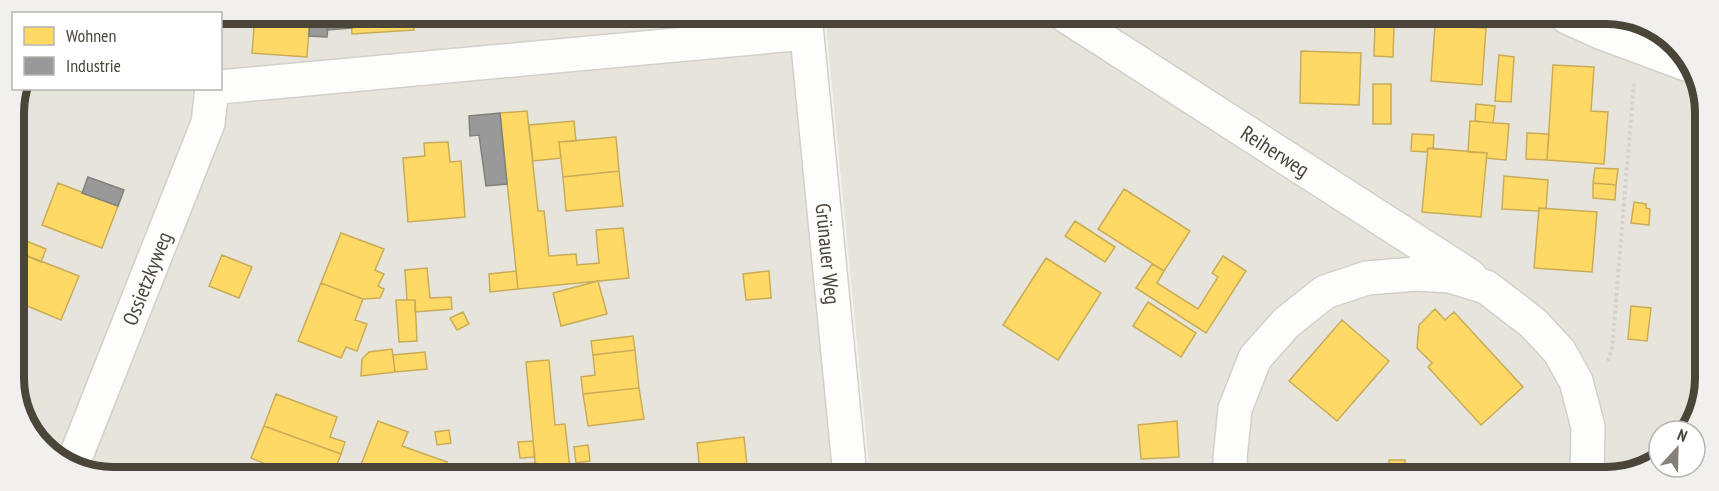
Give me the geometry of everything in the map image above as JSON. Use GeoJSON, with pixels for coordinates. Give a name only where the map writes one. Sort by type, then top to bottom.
{"type":"FeatureCollection","features":[{"type":"Feature","properties":{"kind":"street","name":"Grünauer Weg"},"geometry":{"type":"LineString","coordinates":[[222,87],[462,65],[806,24],[849,467]]}},
{"type":"Feature","properties":{"kind":"street","name":"Reiherweg"},"geometry":{"type":"LineString","coordinates":[[1078,24],[1486,287],[1533,322],[1559,351],[1576,381],[1588,427],[1587,467]]}},
{"type":"Feature","properties":{"kind":"street"},"geometry":{"type":"LineString","coordinates":[[1601,24],[1631,30],[1675,57]]}},
{"type":"Feature","properties":{"kind":"street","name":"Ossietzkyweg"},"geometry":{"type":"LineString","coordinates":[[75,458],[208,123],[212,90]]}},
{"type":"Feature","properties":{"kind":"street","name":"Reiherweg"},"geometry":{"type":"LineString","coordinates":[[1230,467],[1235,409],[1255,358],[1286,324],[1325,292],[1367,278],[1416,274],[1450,276],[1486,287]]}},
{"type":"Feature","properties":{"kind":"path"},"geometry":{"type":"LineString","coordinates":[[1605,371],[1612,349],[1635,81],[1631,30]]}},
{"type":"Feature","properties":{"kind":"shaded area"},"geometry":{"type":"Polygon","coordinates":[[[222,24],[789,24],[832,467],[113,467],[90,464],[68,455],[50,441],[33,418],[26,396],[24,378],[24,107],[27,90],[222,90],[222,24]]]}},
{"type":"Feature","properties":{"kind":"shaded area"},"geometry":{"type":"Polygon","coordinates":[[[826,24],[1606,24],[1629,27],[1656,39],[1673,54],[1686,73],[1693,95],[1695,113],[1694,390],[1684,419],[1647,419],[1647,457],[1612,467],[869,467],[826,24]]]}},
{"type":"Feature","properties":{"kind":"building: Wohnen"},"geometry":{"type":"Polygon","coordinates":[[[254,24],[309,24],[307,57],[252,53],[254,24]]]}},
{"type":"Feature","properties":{"kind":"building: Wohnen"},"geometry":{"type":"Polygon","coordinates":[[[352,24],[414,24],[414,30],[352,34],[352,24]]]}},
{"type":"Feature","properties":{"kind":"building: Wohnen"},"geometry":{"type":"Polygon","coordinates":[[[1375,24],[1394,24],[1393,57],[1374,56],[1375,24]]]}},
{"type":"Feature","properties":{"kind":"building: Wohnen"},"geometry":{"type":"Polygon","coordinates":[[[1435,25],[1486,28],[1482,85],[1431,81],[1435,25]]]}},
{"type":"Feature","properties":{"kind":"building: Wohnen"},"geometry":{"type":"Polygon","coordinates":[[[1301,51],[1361,53],[1359,105],[1300,103],[1301,51]]]}},
{"type":"Feature","properties":{"kind":"building: Wohnen"},"geometry":{"type":"Polygon","coordinates":[[[1499,55],[1514,57],[1511,102],[1495,101],[1499,55]]]}},
{"type":"Feature","properties":{"kind":"building: Wohnen"},"geometry":{"type":"Polygon","coordinates":[[[1553,65],[1594,67],[1591,111],[1608,112],[1604,164],[1547,160],[1553,65]]]}},
{"type":"Feature","properties":{"kind":"building: Wohnen"},"geometry":{"type":"Polygon","coordinates":[[[1373,84],[1391,84],[1391,124],[1373,124],[1373,84]]]}},
{"type":"Feature","properties":{"kind":"building: Wohnen"},"geometry":{"type":"Polygon","coordinates":[[[1476,104],[1495,106],[1493,123],[1475,121],[1476,104]]]}},
{"type":"Feature","properties":{"kind":"building: Wohnen"},"geometry":{"type":"Polygon","coordinates":[[[527,111],[538,211],[544,211],[549,256],[576,254],[577,265],[599,263],[596,230],[623,228],[629,278],[518,289],[500,113],[527,111]]]}},
{"type":"Feature","properties":{"kind":"building: Wohnen"},"geometry":{"type":"Polygon","coordinates":[[[574,121],[576,141],[559,142],[561,158],[533,161],[529,125],[574,121]]]}},
{"type":"Feature","properties":{"kind":"building: Wohnen"},"geometry":{"type":"Polygon","coordinates":[[[1470,121],[1509,124],[1506,160],[1486,158],[1487,153],[1468,152],[1470,121]]]}},
{"type":"Feature","properties":{"kind":"building: Wohnen"},"geometry":{"type":"Polygon","coordinates":[[[1527,133],[1549,134],[1547,160],[1526,159],[1527,133]]]}},
{"type":"Feature","properties":{"kind":"building: Wohnen"},"geometry":{"type":"Polygon","coordinates":[[[1412,134],[1434,135],[1433,149],[1428,148],[1427,152],[1411,151],[1412,134]]]}},
{"type":"Feature","properties":{"kind":"building: Wohnen"},"geometry":{"type":"Polygon","coordinates":[[[616,137],[619,171],[563,177],[559,142],[616,137]]]}},
{"type":"Feature","properties":{"kind":"building: Wohnen"},"geometry":{"type":"Polygon","coordinates":[[[1694,140],[1695,160],[1693,160],[1694,140]]]}},
{"type":"Feature","properties":{"kind":"building: Wohnen"},"geometry":{"type":"Polygon","coordinates":[[[448,142],[450,162],[461,161],[465,217],[408,222],[403,158],[425,156],[424,143],[448,142]]]}},
{"type":"Feature","properties":{"kind":"building: Wohnen"},"geometry":{"type":"Polygon","coordinates":[[[1428,148],[1487,153],[1481,217],[1422,212],[1428,148]]]}},
{"type":"Feature","properties":{"kind":"building: Wohnen"},"geometry":{"type":"Polygon","coordinates":[[[1595,168],[1618,169],[1616,185],[1593,183],[1595,168]]]}},
{"type":"Feature","properties":{"kind":"building: Wohnen"},"geometry":{"type":"Polygon","coordinates":[[[619,171],[623,206],[566,211],[563,177],[619,171]]]}},
{"type":"Feature","properties":{"kind":"building: Wohnen"},"geometry":{"type":"Polygon","coordinates":[[[1504,176],[1548,180],[1546,209],[1539,208],[1539,211],[1502,209],[1504,176]]]}},
{"type":"Feature","properties":{"kind":"building: Wohnen"},"geometry":{"type":"Polygon","coordinates":[[[58,183],[118,206],[102,248],[42,225],[58,183]]]}},
{"type":"Feature","properties":{"kind":"building: Wohnen"},"geometry":{"type":"Polygon","coordinates":[[[1593,183],[1616,185],[1615,200],[1593,198],[1593,183]]]}},
{"type":"Feature","properties":{"kind":"building: Wohnen"},"geometry":{"type":"Polygon","coordinates":[[[1124,189],[1190,231],[1164,271],[1098,229],[1124,189]]]}},
{"type":"Feature","properties":{"kind":"building: Wohnen"},"geometry":{"type":"Polygon","coordinates":[[[1634,202],[1646,204],[1646,208],[1650,209],[1649,225],[1631,223],[1634,202]]]}},
{"type":"Feature","properties":{"kind":"building: Wohnen"},"geometry":{"type":"Polygon","coordinates":[[[1539,208],[1597,212],[1592,272],[1534,268],[1539,208]]]}},
{"type":"Feature","properties":{"kind":"building: Wohnen"},"geometry":{"type":"Polygon","coordinates":[[[1075,221],[1115,247],[1105,262],[1065,236],[1075,221]]]}},
{"type":"Feature","properties":{"kind":"building: Wohnen"},"geometry":{"type":"Polygon","coordinates":[[[341,233],[384,249],[375,270],[384,274],[378,286],[384,289],[380,298],[363,299],[321,283],[341,233]]]}},
{"type":"Feature","properties":{"kind":"building: Wohnen"},"geometry":{"type":"Polygon","coordinates":[[[24,240],[46,249],[41,262],[24,255],[24,240]]]}},
{"type":"Feature","properties":{"kind":"building: Wohnen"},"geometry":{"type":"Polygon","coordinates":[[[24,255],[79,276],[61,320],[24,305],[24,255]]]}},
{"type":"Feature","properties":{"kind":"building: Wohnen"},"geometry":{"type":"Polygon","coordinates":[[[222,255],[252,267],[239,298],[209,286],[222,255]]]}},
{"type":"Feature","properties":{"kind":"building: Wohnen"},"geometry":{"type":"Polygon","coordinates":[[[1223,256],[1246,271],[1206,333],[1136,288],[1152,264],[1164,271],[1157,283],[1198,309],[1218,277],[1212,273],[1223,256]]]}},
{"type":"Feature","properties":{"kind":"building: Wohnen"},"geometry":{"type":"Polygon","coordinates":[[[1046,258],[1101,293],[1058,360],[1003,325],[1046,258]]]}},
{"type":"Feature","properties":{"kind":"building: Wohnen"},"geometry":{"type":"Polygon","coordinates":[[[427,268],[430,298],[451,297],[452,309],[415,312],[415,300],[407,300],[405,270],[427,268]]]}},
{"type":"Feature","properties":{"kind":"building: Wohnen"},"geometry":{"type":"Polygon","coordinates":[[[516,271],[518,289],[490,292],[489,274],[516,271]]]}},
{"type":"Feature","properties":{"kind":"building: Wohnen"},"geometry":{"type":"Polygon","coordinates":[[[769,271],[771,298],[746,300],[743,274],[769,271]]]}},
{"type":"Feature","properties":{"kind":"building: Wohnen"},"geometry":{"type":"Polygon","coordinates":[[[598,281],[607,314],[561,326],[553,293],[598,281]]]}},
{"type":"Feature","properties":{"kind":"building: Wohnen"},"geometry":{"type":"Polygon","coordinates":[[[321,283],[363,299],[355,320],[367,324],[357,351],[346,347],[341,358],[298,341],[321,283]]]}},
{"type":"Feature","properties":{"kind":"building: Wohnen"},"geometry":{"type":"Polygon","coordinates":[[[396,300],[415,300],[417,341],[399,342],[396,300]]]}},
{"type":"Feature","properties":{"kind":"building: Wohnen"},"geometry":{"type":"Polygon","coordinates":[[[1148,302],[1196,333],[1181,357],[1133,326],[1148,302]]]}},
{"type":"Feature","properties":{"kind":"building: Wohnen"},"geometry":{"type":"Polygon","coordinates":[[[1631,306],[1651,308],[1647,341],[1628,339],[1631,306]]]}},
{"type":"Feature","properties":{"kind":"building: Wohnen"},"geometry":{"type":"Polygon","coordinates":[[[1435,309],[1445,320],[1454,312],[1523,387],[1481,425],[1428,367],[1432,363],[1417,348],[1419,325],[1435,309]]]}},
{"type":"Feature","properties":{"kind":"building: Wohnen"},"geometry":{"type":"Polygon","coordinates":[[[463,312],[469,324],[457,330],[450,318],[463,312]]]}},
{"type":"Feature","properties":{"kind":"building: Wohnen"},"geometry":{"type":"Polygon","coordinates":[[[1342,320],[1389,361],[1337,421],[1289,381],[1342,320]]]}},
{"type":"Feature","properties":{"kind":"building: Wohnen"},"geometry":{"type":"Polygon","coordinates":[[[633,336],[635,350],[593,355],[591,341],[633,336]]]}},
{"type":"Feature","properties":{"kind":"building: Wohnen"},"geometry":{"type":"Polygon","coordinates":[[[392,349],[395,372],[361,376],[362,359],[369,352],[392,349]]]}},
{"type":"Feature","properties":{"kind":"building: Wohnen"},"geometry":{"type":"Polygon","coordinates":[[[635,350],[639,388],[583,394],[581,377],[595,375],[593,355],[635,350]]]}},
{"type":"Feature","properties":{"kind":"building: Wohnen"},"geometry":{"type":"Polygon","coordinates":[[[425,352],[427,369],[395,372],[393,355],[425,352]]]}},
{"type":"Feature","properties":{"kind":"building: Wohnen"},"geometry":{"type":"Polygon","coordinates":[[[549,360],[555,425],[565,424],[570,467],[535,467],[526,362],[549,360]]]}},
{"type":"Feature","properties":{"kind":"building: Wohnen"},"geometry":{"type":"Polygon","coordinates":[[[639,388],[644,419],[588,426],[583,394],[639,388]]]}},
{"type":"Feature","properties":{"kind":"building: Wohnen"},"geometry":{"type":"Polygon","coordinates":[[[276,394],[337,417],[330,437],[345,442],[341,454],[264,426],[276,394]]]}},
{"type":"Feature","properties":{"kind":"building: Wohnen"},"geometry":{"type":"Polygon","coordinates":[[[378,421],[408,432],[402,446],[447,462],[445,467],[360,467],[378,421]]]}},
{"type":"Feature","properties":{"kind":"building: Wohnen"},"geometry":{"type":"Polygon","coordinates":[[[1177,421],[1179,457],[1141,459],[1138,425],[1177,421]]]}},
{"type":"Feature","properties":{"kind":"building: Wohnen"},"geometry":{"type":"Polygon","coordinates":[[[264,426],[341,454],[336,467],[320,465],[319,467],[273,467],[251,458],[264,426]]]}},
{"type":"Feature","properties":{"kind":"building: Wohnen"},"geometry":{"type":"Polygon","coordinates":[[[449,430],[451,443],[437,445],[435,432],[449,430]]]}},
{"type":"Feature","properties":{"kind":"building: Wohnen"},"geometry":{"type":"Polygon","coordinates":[[[744,437],[747,467],[699,467],[697,443],[744,437]]]}},
{"type":"Feature","properties":{"kind":"building: Wohnen"},"geometry":{"type":"Polygon","coordinates":[[[533,441],[535,457],[520,458],[518,442],[533,441]]]}},
{"type":"Feature","properties":{"kind":"building: Wohnen"},"geometry":{"type":"Polygon","coordinates":[[[588,445],[590,461],[576,463],[574,447],[588,445]]]}},
{"type":"Feature","properties":{"kind":"building: Wohnen"},"geometry":{"type":"Polygon","coordinates":[[[1389,460],[1405,460],[1405,467],[1389,467],[1389,460]]]}},
{"type":"Feature","properties":{"kind":"building: Wohnen"},"geometry":{"type":"Polygon","coordinates":[[[536,463],[536,467],[519,467],[519,464],[536,463]]]}},
{"type":"Feature","properties":{"kind":"building: Industrie"},"geometry":{"type":"Polygon","coordinates":[[[310,24],[328,24],[327,37],[309,36],[310,24]]]}},
{"type":"Feature","properties":{"kind":"building: Industrie"},"geometry":{"type":"Polygon","coordinates":[[[328,24],[352,24],[352,28],[327,30],[328,24]]]}},
{"type":"Feature","properties":{"kind":"building: Industrie"},"geometry":{"type":"Polygon","coordinates":[[[500,113],[507,184],[486,186],[479,135],[470,136],[469,116],[500,113]]]}},
{"type":"Feature","properties":{"kind":"building: Industrie"},"geometry":{"type":"Polygon","coordinates":[[[88,177],[124,190],[118,206],[82,193],[88,177]]]}}]}
